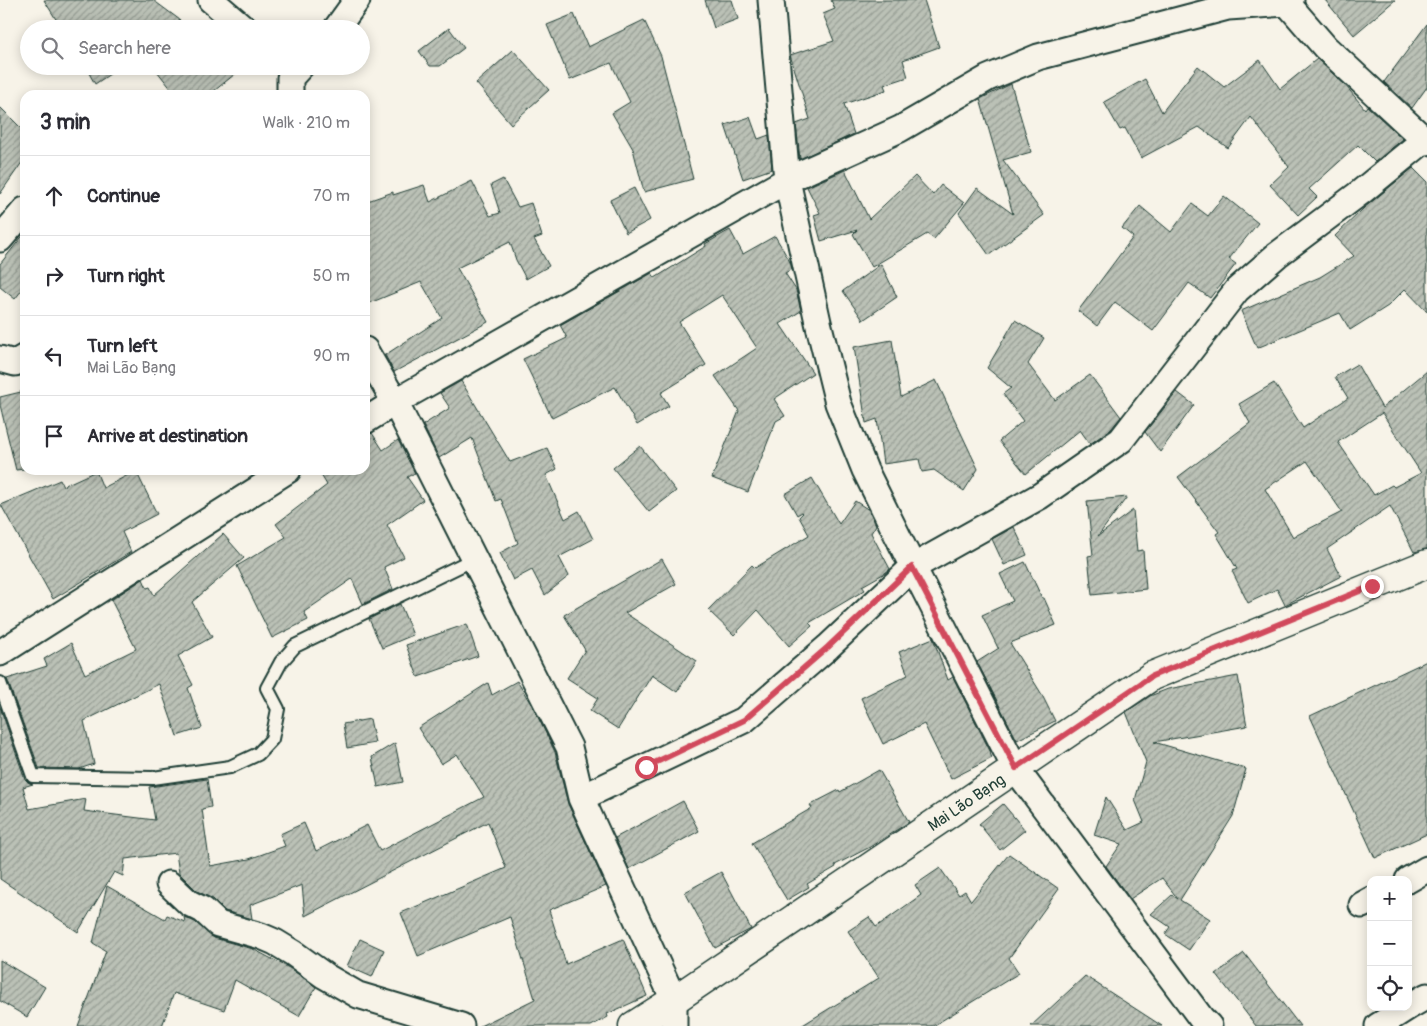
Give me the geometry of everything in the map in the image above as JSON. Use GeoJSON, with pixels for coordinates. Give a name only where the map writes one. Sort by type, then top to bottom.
{"type":"FeatureCollection","features":[{"type":"Feature","properties":{"kind":"street"},"geometry":{"type":"LineString","coordinates":[[211,0],[234,20]]}},
{"type":"Feature","properties":{"kind":"street"},"geometry":{"type":"LineString","coordinates":[[343,20],[357,0]]}},
{"type":"Feature","properties":{"kind":"street"},"geometry":{"type":"LineString","coordinates":[[771,0],[787,180],[838,403],[865,470],[912,567],[1016,768],[1201,1018],[1209,1026]]}},
{"type":"Feature","properties":{"kind":"street"},"geometry":{"type":"LineString","coordinates":[[370,418],[787,180],[900,129],[988,78],[1038,57],[1227,3],[1289,1],[1325,48],[1426,140],[1361,192],[1276,255],[1238,290],[1121,440],[1040,496],[912,567],[828,647],[744,720],[581,798]]}},
{"type":"Feature","properties":{"kind":"street"},"geometry":{"type":"LineString","coordinates":[[0,239],[20,216]]}},
{"type":"Feature","properties":{"kind":"street"},"geometry":{"type":"LineString","coordinates":[[0,359],[15,363],[20,360]]}},
{"type":"Feature","properties":{"kind":"street"},"geometry":{"type":"LineString","coordinates":[[370,359],[395,402],[570,747],[581,798],[674,1013]]}},
{"type":"Feature","properties":{"kind":"street"},"geometry":{"type":"LineString","coordinates":[[0,653],[280,475]]}},
{"type":"Feature","properties":{"kind":"street","name":"Mai Lão Bạng"},"geometry":{"type":"LineString","coordinates":[[633,1026],[674,1013],[1016,768],[1152,676],[1427,564]]}},
{"type":"Feature","properties":{"kind":"street"},"geometry":{"type":"LineString","coordinates":[[1412,878],[1427,869]]}},
{"type":"Feature","properties":{"kind":"street"},"geometry":{"type":"LineString","coordinates":[[168,884],[189,903],[203,910],[218,924],[261,936],[275,942],[325,976],[358,995],[461,1026]]}},
{"type":"Feature","properties":{"kind":"street"},"geometry":{"type":"LineString","coordinates":[[1412,1005],[1427,996]]}},
{"type":"Feature","properties":{"kind":"street"},"geometry":{"type":"LineString","coordinates":[[1378,1026],[1402,1011]]}},
{"type":"Feature","properties":{"kind":"lane"},"geometry":{"type":"LineString","coordinates":[[0,683],[32,776],[153,778],[230,767],[258,754],[272,739],[278,709],[268,688],[281,662],[295,646],[474,559]]}},
{"type":"Feature","properties":{"kind":"building"},"geometry":{"type":"Polygon","coordinates":[[[44,0],[153,0],[180,20],[56,20],[44,0]]]}},
{"type":"Feature","properties":{"kind":"building"},"geometry":{"type":"Polygon","coordinates":[[[705,0],[732,0],[738,19],[714,28],[705,0]]]}},
{"type":"Feature","properties":{"kind":"building"},"geometry":{"type":"Polygon","coordinates":[[[831,0],[924,0],[939,47],[903,60],[908,77],[884,85],[886,90],[844,104],[854,134],[800,159],[796,124],[810,119],[790,55],[834,41],[823,14],[835,9],[831,0]]]}},
{"type":"Feature","properties":{"kind":"building"},"geometry":{"type":"Polygon","coordinates":[[[1325,0],[1395,0],[1354,35],[1325,0]]]}},
{"type":"Feature","properties":{"kind":"building"},"geometry":{"type":"Polygon","coordinates":[[[574,14],[588,47],[644,20],[661,56],[693,179],[644,192],[633,149],[612,113],[630,102],[611,63],[570,80],[547,25],[574,14]]]}},
{"type":"Feature","properties":{"kind":"building"},"geometry":{"type":"Polygon","coordinates":[[[1427,24],[1427,87],[1412,108],[1384,82],[1427,24]]]}},
{"type":"Feature","properties":{"kind":"building"},"geometry":{"type":"Polygon","coordinates":[[[449,28],[464,48],[440,66],[430,66],[419,51],[449,28]]]}},
{"type":"Feature","properties":{"kind":"building"},"geometry":{"type":"Polygon","coordinates":[[[513,50],[549,90],[511,124],[476,83],[513,50]]]}},
{"type":"Feature","properties":{"kind":"building"},"geometry":{"type":"Polygon","coordinates":[[[1317,59],[1345,85],[1365,109],[1367,106],[1403,139],[1375,162],[1358,145],[1309,189],[1317,197],[1298,215],[1270,185],[1289,167],[1251,117],[1228,148],[1199,127],[1141,158],[1125,128],[1120,130],[1104,102],[1145,79],[1162,112],[1198,66],[1224,87],[1260,60],[1280,89],[1317,59]]]}},
{"type":"Feature","properties":{"kind":"building"},"geometry":{"type":"Polygon","coordinates":[[[90,75],[108,75],[95,84],[90,75]]]}},
{"type":"Feature","properties":{"kind":"building"},"geometry":{"type":"Polygon","coordinates":[[[160,75],[234,75],[215,90],[172,90],[160,75]]]}},
{"type":"Feature","properties":{"kind":"building"},"geometry":{"type":"Polygon","coordinates":[[[1011,84],[1031,152],[1003,160],[1044,215],[989,255],[959,213],[977,188],[1013,214],[980,99],[1011,84]]]}},
{"type":"Feature","properties":{"kind":"building"},"geometry":{"type":"Polygon","coordinates":[[[0,107],[20,127],[20,165],[0,194],[0,107]]]}},
{"type":"Feature","properties":{"kind":"building"},"geometry":{"type":"Polygon","coordinates":[[[750,117],[758,139],[769,135],[772,169],[743,179],[725,125],[750,117]]]}},
{"type":"Feature","properties":{"kind":"building"},"geometry":{"type":"Polygon","coordinates":[[[1413,168],[1427,182],[1427,312],[1405,289],[1388,306],[1350,330],[1340,313],[1257,348],[1241,311],[1320,277],[1354,256],[1335,236],[1364,208],[1413,168]]]}},
{"type":"Feature","properties":{"kind":"building"},"geometry":{"type":"Polygon","coordinates":[[[845,170],[869,219],[915,176],[933,195],[941,185],[964,203],[934,239],[927,234],[872,267],[853,234],[857,230],[821,241],[814,215],[820,213],[807,187],[845,170]]]}},
{"type":"Feature","properties":{"kind":"building"},"geometry":{"type":"Polygon","coordinates":[[[503,179],[518,207],[531,203],[542,236],[534,239],[549,266],[526,279],[516,260],[510,242],[457,268],[488,322],[394,372],[385,355],[442,318],[421,282],[370,303],[370,200],[393,192],[393,195],[424,185],[430,202],[472,181],[490,216],[500,213],[491,185],[503,179]]]}},
{"type":"Feature","properties":{"kind":"building"},"geometry":{"type":"Polygon","coordinates":[[[634,188],[650,220],[626,233],[610,200],[634,188]]]}},
{"type":"Feature","properties":{"kind":"building"},"geometry":{"type":"Polygon","coordinates":[[[1224,196],[1258,223],[1229,259],[1236,264],[1210,298],[1189,283],[1153,331],[1115,302],[1097,326],[1078,311],[1133,237],[1122,228],[1140,206],[1171,232],[1192,204],[1208,216],[1224,196]]]}},
{"type":"Feature","properties":{"kind":"building"},"geometry":{"type":"Polygon","coordinates":[[[730,230],[743,254],[775,236],[781,246],[792,269],[785,273],[796,290],[801,311],[780,324],[813,373],[774,399],[785,416],[776,421],[748,492],[712,478],[739,411],[715,376],[757,348],[722,295],[679,322],[706,365],[661,393],[669,406],[637,425],[615,387],[552,418],[523,359],[567,338],[560,325],[652,273],[655,278],[706,246],[705,244],[730,230]]]}},
{"type":"Feature","properties":{"kind":"building"},"geometry":{"type":"Polygon","coordinates":[[[20,239],[20,292],[15,299],[0,287],[0,264],[20,239]]]}},
{"type":"Feature","properties":{"kind":"building"},"geometry":{"type":"Polygon","coordinates":[[[881,264],[897,297],[863,320],[843,291],[881,264]]]}},
{"type":"Feature","properties":{"kind":"building"},"geometry":{"type":"Polygon","coordinates":[[[1015,320],[1044,338],[1028,364],[1055,400],[1090,375],[1121,417],[1111,429],[1090,444],[1080,430],[1026,474],[999,441],[1023,421],[1003,394],[1011,388],[987,368],[1015,320]]]}},
{"type":"Feature","properties":{"kind":"building"},"geometry":{"type":"Polygon","coordinates":[[[892,340],[901,397],[936,380],[978,469],[964,491],[934,470],[922,472],[919,459],[883,464],[877,419],[866,423],[854,347],[892,340]]]}},
{"type":"Feature","properties":{"kind":"building"},"geometry":{"type":"Polygon","coordinates":[[[1357,364],[1382,408],[1427,371],[1427,549],[1414,552],[1390,506],[1327,549],[1341,576],[1285,605],[1277,589],[1248,603],[1232,571],[1237,569],[1216,534],[1219,532],[1178,477],[1250,423],[1239,404],[1274,383],[1303,428],[1348,398],[1335,377],[1357,364]],[[1382,413],[1338,442],[1374,495],[1421,473],[1382,413]],[[1307,461],[1265,489],[1293,537],[1342,512],[1307,461]]]}},
{"type":"Feature","properties":{"kind":"building"},"geometry":{"type":"Polygon","coordinates":[[[461,381],[510,462],[547,448],[557,469],[546,475],[565,519],[579,511],[593,539],[559,557],[569,576],[545,595],[532,570],[513,580],[500,553],[518,543],[501,499],[496,501],[472,438],[439,458],[423,425],[450,408],[440,393],[461,381]]]}},
{"type":"Feature","properties":{"kind":"building"},"geometry":{"type":"Polygon","coordinates":[[[20,392],[20,470],[16,470],[0,405],[0,397],[20,392]]]}},
{"type":"Feature","properties":{"kind":"building"},"geometry":{"type":"Polygon","coordinates":[[[1177,392],[1194,405],[1160,452],[1145,432],[1177,392]]]}},
{"type":"Feature","properties":{"kind":"building"},"geometry":{"type":"Polygon","coordinates":[[[372,433],[383,450],[398,440],[415,473],[407,477],[423,500],[387,525],[404,557],[384,567],[393,589],[363,604],[352,579],[304,612],[308,620],[272,638],[237,566],[286,537],[276,524],[327,485],[321,475],[370,475],[370,434],[372,433]]]}},
{"type":"Feature","properties":{"kind":"building"},"geometry":{"type":"Polygon","coordinates":[[[640,446],[676,491],[649,512],[613,468],[640,446]]]}},
{"type":"Feature","properties":{"kind":"building"},"geometry":{"type":"Polygon","coordinates":[[[87,475],[98,475],[103,488],[128,475],[138,475],[157,514],[122,532],[131,552],[53,599],[1,505],[60,480],[63,486],[87,475]]]}},
{"type":"Feature","properties":{"kind":"building"},"geometry":{"type":"Polygon","coordinates":[[[812,478],[839,524],[855,501],[869,510],[876,525],[871,533],[890,569],[862,586],[865,590],[809,623],[812,626],[789,646],[758,610],[734,635],[708,610],[752,565],[755,568],[809,535],[799,517],[803,513],[797,515],[785,494],[812,478]]]}},
{"type":"Feature","properties":{"kind":"building"},"geometry":{"type":"Polygon","coordinates":[[[1127,497],[1098,536],[1133,510],[1137,551],[1143,550],[1146,589],[1092,595],[1088,556],[1093,555],[1087,501],[1127,497]]]}},
{"type":"Feature","properties":{"kind":"building"},"geometry":{"type":"Polygon","coordinates":[[[1014,527],[1027,555],[1004,565],[992,539],[1014,527]]]}},
{"type":"Feature","properties":{"kind":"building"},"geometry":{"type":"Polygon","coordinates":[[[223,534],[244,558],[192,602],[212,637],[178,656],[193,685],[188,688],[202,728],[177,736],[159,684],[84,721],[94,764],[79,769],[39,768],[7,679],[47,666],[44,659],[71,643],[85,674],[136,649],[111,600],[143,579],[147,588],[150,587],[154,595],[223,534]]]}},
{"type":"Feature","properties":{"kind":"building"},"geometry":{"type":"Polygon","coordinates":[[[662,559],[676,584],[625,613],[697,661],[677,692],[652,675],[618,729],[590,711],[598,698],[567,678],[585,650],[564,615],[662,559]]]}},
{"type":"Feature","properties":{"kind":"building"},"geometry":{"type":"Polygon","coordinates":[[[1025,562],[1056,625],[1010,643],[1041,693],[1055,721],[1017,740],[977,662],[999,648],[982,615],[1013,601],[1000,574],[1025,562]]]}},
{"type":"Feature","properties":{"kind":"building"},"geometry":{"type":"Polygon","coordinates":[[[400,604],[413,635],[382,648],[369,619],[400,604]]]}},
{"type":"Feature","properties":{"kind":"building"},"geometry":{"type":"Polygon","coordinates":[[[467,624],[478,656],[418,677],[406,645],[467,624]]]}},
{"type":"Feature","properties":{"kind":"building"},"geometry":{"type":"Polygon","coordinates":[[[933,638],[948,680],[953,677],[992,758],[951,779],[924,724],[883,744],[861,698],[908,675],[899,652],[933,638]]]}},
{"type":"Feature","properties":{"kind":"building"},"geometry":{"type":"Polygon","coordinates":[[[1427,661],[1427,834],[1375,858],[1310,716],[1427,661]]]}},
{"type":"Feature","properties":{"kind":"building"},"geometry":{"type":"Polygon","coordinates":[[[1238,676],[1247,726],[1154,742],[1246,769],[1233,816],[1180,900],[1210,919],[1189,950],[1165,934],[1170,927],[1151,914],[1172,895],[1178,899],[1162,878],[1130,899],[1106,866],[1121,844],[1094,835],[1106,797],[1127,830],[1144,822],[1135,800],[1146,762],[1126,712],[1150,696],[1168,689],[1238,676]]]}},
{"type":"Feature","properties":{"kind":"building"},"geometry":{"type":"Polygon","coordinates":[[[517,681],[534,709],[555,752],[568,804],[606,886],[549,910],[566,964],[623,939],[647,996],[607,1014],[608,1017],[591,1026],[480,1026],[535,999],[510,917],[418,956],[401,913],[506,868],[488,822],[305,916],[302,885],[250,905],[252,919],[225,911],[213,899],[197,891],[179,873],[176,853],[125,859],[123,876],[114,872],[78,932],[0,879],[0,707],[25,779],[33,784],[23,787],[29,809],[86,799],[84,811],[155,820],[149,787],[207,779],[211,807],[202,809],[210,866],[249,859],[285,846],[280,834],[304,823],[316,851],[367,825],[380,851],[484,797],[457,754],[441,764],[418,728],[488,683],[492,695],[517,681]]]}},
{"type":"Feature","properties":{"kind":"building"},"geometry":{"type":"Polygon","coordinates":[[[370,719],[375,743],[347,748],[343,724],[370,719]]]}},
{"type":"Feature","properties":{"kind":"building"},"geometry":{"type":"Polygon","coordinates":[[[395,743],[403,782],[378,787],[372,757],[395,743]]]}},
{"type":"Feature","properties":{"kind":"building"},"geometry":{"type":"Polygon","coordinates":[[[879,770],[909,822],[870,847],[835,865],[836,867],[807,884],[809,887],[787,900],[752,843],[812,808],[810,805],[839,790],[840,792],[879,770]]]}},
{"type":"Feature","properties":{"kind":"building"},"geometry":{"type":"Polygon","coordinates":[[[683,801],[699,831],[629,869],[615,838],[683,801]]]}},
{"type":"Feature","properties":{"kind":"building"},"geometry":{"type":"Polygon","coordinates":[[[1003,804],[1025,830],[1000,850],[979,824],[1003,804]]]}},
{"type":"Feature","properties":{"kind":"building"},"geometry":{"type":"Polygon","coordinates":[[[1009,854],[1059,889],[1009,958],[1019,973],[933,1026],[801,1026],[879,978],[848,931],[869,917],[876,927],[921,895],[915,885],[940,868],[959,895],[965,891],[971,901],[1009,854]]]}},
{"type":"Feature","properties":{"kind":"building"},"geometry":{"type":"Polygon","coordinates":[[[721,872],[751,929],[715,948],[685,892],[721,872]]]}},
{"type":"Feature","properties":{"kind":"building"},"geometry":{"type":"Polygon","coordinates":[[[107,886],[165,919],[167,915],[185,922],[184,917],[195,922],[214,938],[253,949],[291,969],[316,987],[299,1016],[235,980],[224,1010],[174,993],[162,1026],[78,1026],[106,951],[93,943],[107,886]]]}},
{"type":"Feature","properties":{"kind":"building"},"geometry":{"type":"Polygon","coordinates":[[[360,939],[384,950],[372,977],[347,966],[360,939]]]}},
{"type":"Feature","properties":{"kind":"building"},"geometry":{"type":"Polygon","coordinates":[[[1244,953],[1300,1026],[1256,1026],[1216,974],[1244,953]]]}},
{"type":"Feature","properties":{"kind":"building"},"geometry":{"type":"Polygon","coordinates":[[[0,960],[45,987],[27,1017],[0,1001],[0,960]]]}},
{"type":"Feature","properties":{"kind":"building"},"geometry":{"type":"Polygon","coordinates":[[[1085,976],[1162,1026],[1031,1026],[1085,976]]]}},
{"type":"Feature","properties":{"kind":"route"},"geometry":{"type":"LineString","coordinates":[[646,767],[744,720],[828,647],[912,567],[1016,768],[1152,676],[1372,586]]}}]}
